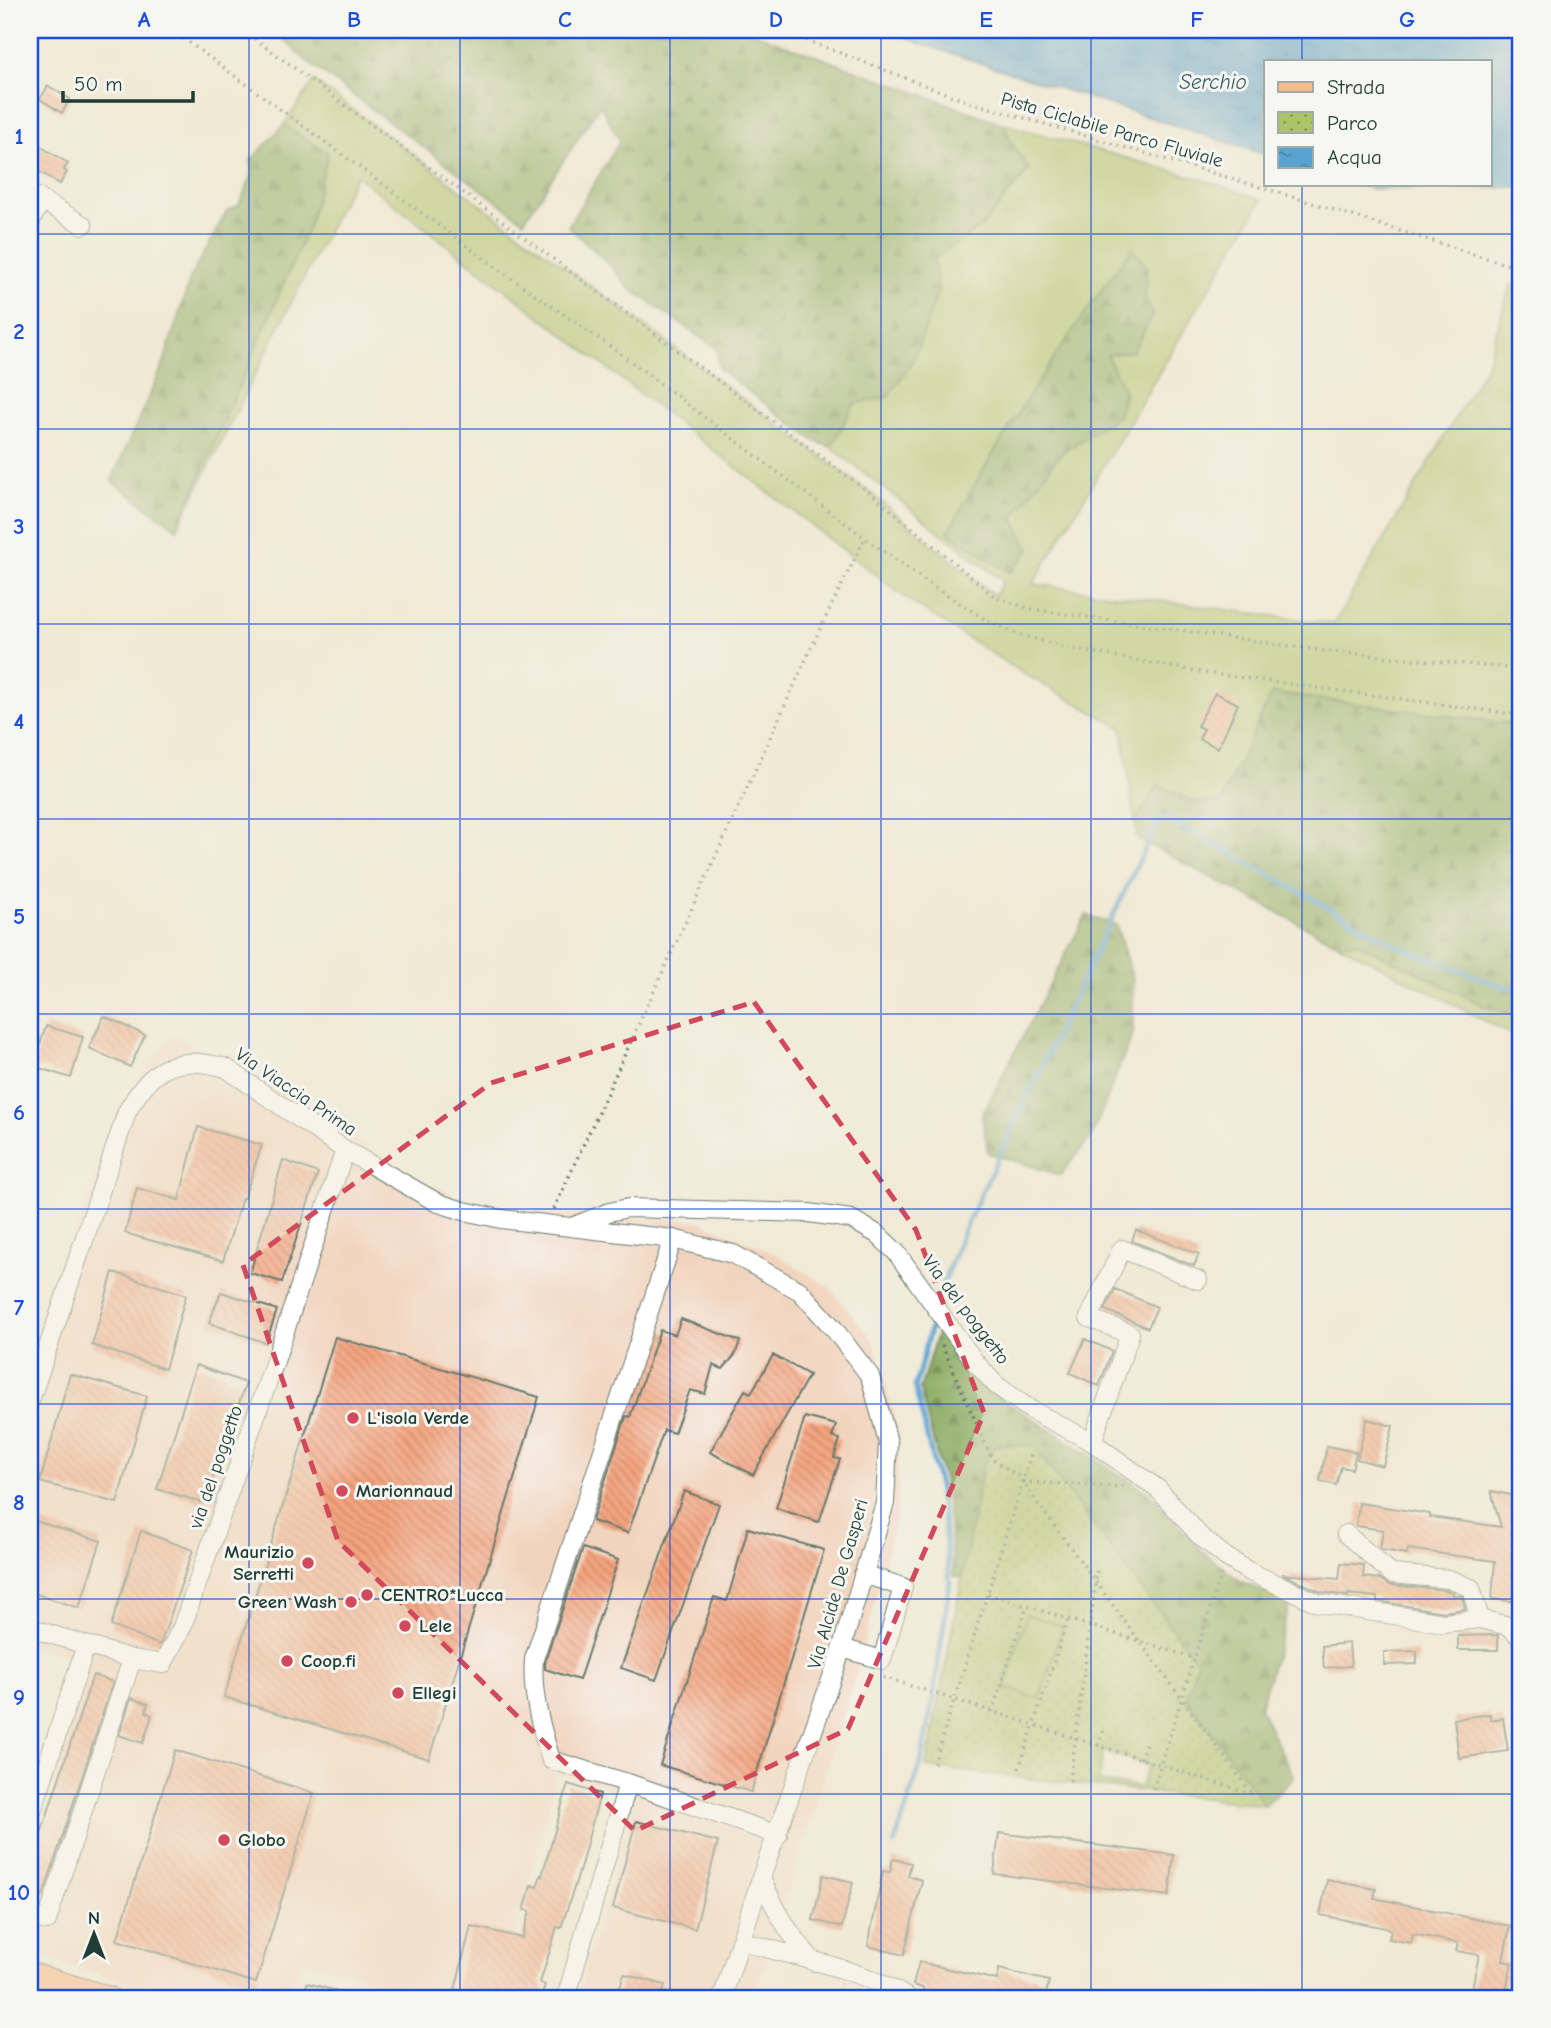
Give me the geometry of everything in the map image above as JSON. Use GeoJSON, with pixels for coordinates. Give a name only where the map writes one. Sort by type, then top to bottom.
{"type":"FeatureCollection","features":[{"type":"Feature","properties":{"kind":"main road"},"geometry":{"type":"LineString","coordinates":[[30,1974],[109,1998]]}},
{"type":"Feature","properties":{"kind":"street"},"geometry":{"type":"LineString","coordinates":[[32,208],[83,225]]}},
{"type":"Feature","properties":{"kind":"street","name":"Via Viaccia Prima"},"geometry":{"type":"LineString","coordinates":[[30,1401],[127,1112],[137,1093],[151,1076],[162,1069],[191,1063],[211,1063],[226,1068],[345,1150],[438,1203],[501,1219],[579,1228]]}},
{"type":"Feature","properties":{"kind":"street","name":"via del poggetto"},"geometry":{"type":"LineString","coordinates":[[30,1628],[132,1659],[163,1664],[182,1627],[345,1150]]}},
{"type":"Feature","properties":{"kind":"street","name":"Via del poggetto"},"geometry":{"type":"LineString","coordinates":[[579,1228],[608,1212],[628,1208],[808,1213],[851,1219],[877,1234],[896,1252],[975,1362],[996,1385],[1031,1410],[1091,1442],[1158,1489],[1200,1536],[1226,1557],[1248,1571],[1318,1603],[1443,1623],[1479,1619]]}},
{"type":"Feature","properties":{"kind":"street","name":"Via Alcide De Gasperi"},"geometry":{"type":"LineString","coordinates":[[579,1228],[673,1240],[733,1254],[800,1291],[870,1376],[888,1441],[885,1503],[842,1648],[722,1998]]}},
{"type":"Feature","properties":{"kind":"street"},"geometry":{"type":"LineString","coordinates":[[673,1240],[534,1659],[538,1717],[551,1760],[628,1783],[778,1835]]}},
{"type":"Feature","properties":{"kind":"street"},"geometry":{"type":"LineString","coordinates":[[1091,1442],[1130,1334],[1090,1318],[1122,1249],[1198,1280]]}},
{"type":"Feature","properties":{"kind":"street"},"geometry":{"type":"LineString","coordinates":[[1346,1534],[1392,1574],[1449,1579],[1471,1588],[1479,1619],[1509,1626],[1521,1637],[1521,1641]]}},
{"type":"Feature","properties":{"kind":"street"},"geometry":{"type":"LineString","coordinates":[[842,1648],[882,1660],[903,1587],[863,1574]]}},
{"type":"Feature","properties":{"kind":"street"},"geometry":{"type":"LineString","coordinates":[[30,1818],[86,1645]]}},
{"type":"Feature","properties":{"kind":"street"},"geometry":{"type":"LineString","coordinates":[[30,1916],[47,1921],[132,1659]]}},
{"type":"Feature","properties":{"kind":"street"},"geometry":{"type":"LineString","coordinates":[[566,1998],[628,1783]]}},
{"type":"Feature","properties":{"kind":"street"},"geometry":{"type":"LineString","coordinates":[[761,1878],[777,1915],[793,1939],[814,1962]]}},
{"type":"Feature","properties":{"kind":"street"},"geometry":{"type":"LineString","coordinates":[[740,1941],[879,1983],[908,1998]]}},
{"type":"Feature","properties":{"kind":"path"},"geometry":{"type":"LineString","coordinates":[[172,30],[504,273],[621,354],[865,538],[988,621],[1017,634],[1056,645],[1206,673],[1521,715]]}},
{"type":"Feature","properties":{"kind":"path"},"geometry":{"type":"LineString","coordinates":[[243,30],[862,487],[995,597],[1031,609],[1325,651],[1521,669]]}},
{"type":"Feature","properties":{"kind":"path","name":"Pista Ciclabile Parco Fluviale"},"geometry":{"type":"LineString","coordinates":[[780,30],[963,100],[1274,191],[1521,269]]}},
{"type":"Feature","properties":{"kind":"path"},"geometry":{"type":"LineString","coordinates":[[548,1224],[819,631],[865,538]]}},
{"type":"Feature","properties":{"kind":"path"},"geometry":{"type":"LineString","coordinates":[[922,1689],[1252,1794],[1023,1482],[992,1459],[942,1348],[946,1320]]}},
{"type":"Feature","properties":{"kind":"path"},"geometry":{"type":"LineString","coordinates":[[934,1764],[1032,1452]]}},
{"type":"Feature","properties":{"kind":"path"},"geometry":{"type":"LineString","coordinates":[[1023,1482],[1127,1488]]}},
{"type":"Feature","properties":{"kind":"path"},"geometry":{"type":"LineString","coordinates":[[1153,1790],[1226,1557]]}},
{"type":"Feature","properties":{"kind":"path"},"geometry":{"type":"LineString","coordinates":[[1070,1781],[1097,1570]]}},
{"type":"Feature","properties":{"kind":"path"},"geometry":{"type":"LineString","coordinates":[[988,1594],[1194,1658]]}},
{"type":"Feature","properties":{"kind":"path"},"geometry":{"type":"LineString","coordinates":[[992,1712],[1027,1606]]}},
{"type":"Feature","properties":{"kind":"path"},"geometry":{"type":"LineString","coordinates":[[1019,1769],[1068,1619]]}},
{"type":"Feature","properties":{"kind":"path"},"geometry":{"type":"LineString","coordinates":[[1098,1746],[1105,1726]]}},
{"type":"Feature","properties":{"kind":"path"},"geometry":{"type":"LineString","coordinates":[[1141,1759],[1147,1739]]}},
{"type":"Feature","properties":{"kind":"highlighted area"},"geometry":{"type":"Polygon","coordinates":[[[754,1002],[916,1230],[984,1413],[848,1729],[635,1831],[338,1541],[243,1265],[491,1083],[754,1002]]]}},
{"type":"Feature","properties":{"kind":"shaded area"},"geometry":{"type":"Polygon","coordinates":[[[172,1035],[281,1090],[403,1173],[468,1201],[534,1211],[699,1221],[776,1254],[831,1289],[874,1341],[898,1434],[898,1510],[856,1676],[754,1998],[577,1998],[636,1795],[557,1773],[499,1998],[368,1998],[373,1980],[302,1960],[286,1998],[177,1998],[30,1953],[30,1801],[73,1658],[30,1645],[30,1366],[120,1104],[172,1035]]]}},
{"type":"Feature","properties":{"kind":"green space"},"geometry":{"type":"Polygon","coordinates":[[[274,30],[745,30],[1004,124],[1010,141],[1029,169],[982,226],[934,259],[938,291],[914,359],[888,397],[854,404],[831,447],[816,442],[719,369],[717,349],[629,288],[612,267],[568,226],[620,141],[600,105],[524,221],[304,59],[274,30]]]}},
{"type":"Feature","properties":{"kind":"green space"},"geometry":{"type":"Polygon","coordinates":[[[314,81],[873,495],[995,596],[1003,581],[831,447],[854,404],[888,397],[938,291],[933,259],[982,226],[1029,170],[1010,141],[1004,124],[1201,179],[1262,200],[1033,584],[1334,624],[1486,366],[1511,284],[1521,286],[1521,1035],[1510,1034],[1137,838],[1122,728],[1024,674],[911,602],[356,175],[177,529],[309,225],[328,153],[284,125],[314,81]]]}},
{"type":"Feature","properties":{"kind":"green space"},"geometry":{"type":"Polygon","coordinates":[[[284,125],[328,153],[309,225],[177,529],[111,481],[163,365],[191,276],[227,211],[239,205],[252,175],[251,160],[284,125]]]}},
{"type":"Feature","properties":{"kind":"green space"},"geometry":{"type":"Polygon","coordinates":[[[1132,248],[1147,267],[1145,295],[1153,315],[1133,351],[1107,355],[1125,393],[1118,416],[1060,454],[1013,518],[1030,550],[1010,573],[948,532],[1035,387],[1132,248]]]}},
{"type":"Feature","properties":{"kind":"green space"},"geometry":{"type":"Polygon","coordinates":[[[1272,693],[1521,725],[1521,1016],[1487,1007],[1357,943],[1336,943],[1137,838],[1135,822],[1158,785],[1196,802],[1221,801],[1272,693]]]}},
{"type":"Feature","properties":{"kind":"green space"},"geometry":{"type":"Polygon","coordinates":[[[1086,915],[1116,925],[1133,980],[1133,1033],[1092,1136],[1060,1175],[988,1153],[982,1115],[1086,915]]]}},
{"type":"Feature","properties":{"kind":"green space"},"geometry":{"type":"Polygon","coordinates":[[[939,1326],[983,1387],[1150,1494],[1205,1554],[1242,1582],[1290,1604],[1260,1708],[1294,1778],[1265,1805],[1186,1698],[983,1466],[962,1577],[954,1576],[946,1491],[920,1389],[939,1326]]]}},
{"type":"Feature","properties":{"kind":"green space"},"geometry":{"type":"Polygon","coordinates":[[[996,1445],[1033,1446],[1197,1662],[1186,1698],[1265,1805],[926,1767],[983,1466],[996,1445]],[[1027,1615],[1004,1687],[1039,1699],[1063,1626],[1027,1615]],[[1103,1751],[1098,1782],[1141,1787],[1148,1765],[1103,1751]]]}},
{"type":"Feature","properties":{"kind":"green space"},"geometry":{"type":"Polygon","coordinates":[[[1027,1614],[1063,1626],[1039,1699],[1004,1688],[1027,1614]]]}},
{"type":"Feature","properties":{"kind":"water","name":"Serchio"},"geometry":{"type":"Polygon","coordinates":[[[890,30],[1521,30],[1521,187],[1373,189],[1363,186],[1492,186],[1492,60],[1264,60],[1264,154],[919,43],[890,30]]]}},
{"type":"Feature","properties":{"kind":"building"},"geometry":{"type":"Polygon","coordinates":[[[48,86],[70,99],[62,113],[40,99],[48,86]]]}},
{"type":"Feature","properties":{"kind":"building"},"geometry":{"type":"Polygon","coordinates":[[[30,140],[68,163],[64,170],[67,172],[60,184],[30,166],[30,140]]]}},
{"type":"Feature","properties":{"kind":"building"},"geometry":{"type":"Polygon","coordinates":[[[1215,693],[1238,704],[1218,748],[1199,739],[1204,729],[1197,726],[1215,693]]]}},
{"type":"Feature","properties":{"kind":"building"},"geometry":{"type":"Polygon","coordinates":[[[104,1016],[145,1035],[130,1067],[89,1048],[104,1016]]]}},
{"type":"Feature","properties":{"kind":"building"},"geometry":{"type":"Polygon","coordinates":[[[46,1026],[83,1037],[71,1078],[33,1066],[46,1026]]]}},
{"type":"Feature","properties":{"kind":"building"},"geometry":{"type":"Polygon","coordinates":[[[198,1127],[262,1145],[223,1261],[125,1233],[137,1188],[179,1200],[198,1127]]]}},
{"type":"Feature","properties":{"kind":"building"},"geometry":{"type":"Polygon","coordinates":[[[283,1160],[318,1173],[282,1282],[250,1273],[283,1160]]]}},
{"type":"Feature","properties":{"kind":"building"},"geometry":{"type":"Polygon","coordinates":[[[1136,1230],[1199,1254],[1194,1266],[1132,1241],[1136,1230]]]}},
{"type":"Feature","properties":{"kind":"building"},"geometry":{"type":"Polygon","coordinates":[[[113,1272],[186,1295],[165,1369],[92,1345],[113,1272]]]}},
{"type":"Feature","properties":{"kind":"building"},"geometry":{"type":"Polygon","coordinates":[[[1115,1289],[1157,1307],[1148,1328],[1105,1310],[1115,1289]]]}},
{"type":"Feature","properties":{"kind":"building"},"geometry":{"type":"Polygon","coordinates":[[[221,1292],[277,1310],[266,1343],[209,1323],[221,1292]]]}},
{"type":"Feature","properties":{"kind":"building"},"geometry":{"type":"Polygon","coordinates":[[[681,1319],[740,1341],[735,1355],[723,1369],[713,1365],[705,1394],[690,1390],[674,1433],[664,1430],[628,1533],[592,1521],[626,1416],[630,1417],[660,1330],[675,1335],[681,1319]]]}},
{"type":"Feature","properties":{"kind":"building","name":"CENTRO*Lucca"},"geometry":{"type":"Polygon","coordinates":[[[335,1337],[539,1397],[429,1759],[224,1697],[335,1337]]]}},
{"type":"Feature","properties":{"kind":"building"},"geometry":{"type":"Polygon","coordinates":[[[1085,1339],[1112,1351],[1099,1386],[1070,1373],[1085,1339]]]}},
{"type":"Feature","properties":{"kind":"building"},"geometry":{"type":"Polygon","coordinates":[[[773,1355],[809,1375],[753,1475],[710,1452],[745,1390],[751,1393],[773,1355]]]}},
{"type":"Feature","properties":{"kind":"building"},"geometry":{"type":"Polygon","coordinates":[[[196,1365],[246,1383],[204,1503],[157,1489],[196,1365]]]}},
{"type":"Feature","properties":{"kind":"building"},"geometry":{"type":"Polygon","coordinates":[[[70,1374],[147,1396],[117,1503],[40,1482],[70,1374]]]}},
{"type":"Feature","properties":{"kind":"building"},"geometry":{"type":"Polygon","coordinates":[[[805,1417],[836,1425],[832,1437],[840,1439],[834,1458],[840,1459],[819,1522],[776,1508],[805,1417]]]}},
{"type":"Feature","properties":{"kind":"building"},"geometry":{"type":"Polygon","coordinates":[[[1367,1419],[1393,1426],[1383,1466],[1357,1459],[1367,1419]]]}},
{"type":"Feature","properties":{"kind":"building"},"geometry":{"type":"Polygon","coordinates":[[[1327,1446],[1356,1452],[1352,1469],[1341,1467],[1336,1485],[1320,1481],[1327,1446]]]}},
{"type":"Feature","properties":{"kind":"building"},"geometry":{"type":"Polygon","coordinates":[[[684,1491],[719,1504],[656,1680],[621,1668],[684,1491]]]}},
{"type":"Feature","properties":{"kind":"building"},"geometry":{"type":"Polygon","coordinates":[[[1491,1491],[1521,1497],[1521,1602],[1492,1599],[1495,1561],[1408,1549],[1407,1554],[1382,1550],[1383,1530],[1356,1526],[1359,1503],[1501,1527],[1491,1491]]]}},
{"type":"Feature","properties":{"kind":"building"},"geometry":{"type":"Polygon","coordinates":[[[32,1520],[101,1541],[79,1608],[30,1592],[32,1520]]]}},
{"type":"Feature","properties":{"kind":"building"},"geometry":{"type":"Polygon","coordinates":[[[748,1528],[824,1550],[751,1792],[660,1765],[714,1597],[727,1601],[748,1528]]]}},
{"type":"Feature","properties":{"kind":"building"},"geometry":{"type":"Polygon","coordinates":[[[141,1531],[193,1550],[160,1645],[111,1626],[141,1531]]]}},
{"type":"Feature","properties":{"kind":"building"},"geometry":{"type":"Polygon","coordinates":[[[583,1548],[618,1560],[579,1680],[545,1669],[545,1661],[583,1548]]]}},
{"type":"Feature","properties":{"kind":"building"},"geometry":{"type":"Polygon","coordinates":[[[1341,1563],[1364,1565],[1363,1577],[1380,1579],[1390,1585],[1446,1590],[1453,1595],[1462,1596],[1465,1609],[1443,1612],[1377,1601],[1377,1597],[1321,1592],[1282,1574],[1339,1579],[1341,1563]]]}},
{"type":"Feature","properties":{"kind":"building"},"geometry":{"type":"Polygon","coordinates":[[[1498,1635],[1498,1650],[1458,1650],[1458,1636],[1498,1635]]]}},
{"type":"Feature","properties":{"kind":"building"},"geometry":{"type":"Polygon","coordinates":[[[1349,1643],[1351,1666],[1324,1668],[1322,1646],[1349,1643]]]}},
{"type":"Feature","properties":{"kind":"building"},"geometry":{"type":"Polygon","coordinates":[[[1417,1651],[1417,1664],[1384,1665],[1384,1652],[1417,1651]]]}},
{"type":"Feature","properties":{"kind":"building"},"geometry":{"type":"Polygon","coordinates":[[[93,1675],[113,1682],[43,1896],[30,1892],[30,1867],[93,1675]]]}},
{"type":"Feature","properties":{"kind":"building"},"geometry":{"type":"Polygon","coordinates":[[[131,1698],[148,1704],[146,1712],[152,1715],[143,1743],[119,1735],[131,1698]]]}},
{"type":"Feature","properties":{"kind":"building"},"geometry":{"type":"Polygon","coordinates":[[[1490,1714],[1490,1720],[1503,1718],[1508,1751],[1459,1758],[1454,1719],[1490,1714]]]}},
{"type":"Feature","properties":{"kind":"building","name":"Globo"},"geometry":{"type":"Polygon","coordinates":[[[175,1750],[314,1793],[256,1983],[117,1940],[175,1750]]]}},
{"type":"Feature","properties":{"kind":"building"},"geometry":{"type":"Polygon","coordinates":[[[568,1784],[600,1794],[580,1869],[561,1928],[557,1927],[540,1983],[545,1985],[541,1998],[453,1998],[471,1926],[522,1938],[530,1911],[524,1910],[531,1885],[537,1887],[542,1876],[568,1784]]]}},
{"type":"Feature","properties":{"kind":"building"},"geometry":{"type":"Polygon","coordinates":[[[636,1821],[718,1842],[695,1929],[613,1908],[636,1821]]]}},
{"type":"Feature","properties":{"kind":"building"},"geometry":{"type":"Polygon","coordinates":[[[999,1833],[1174,1855],[1169,1896],[994,1874],[999,1833]]]}},
{"type":"Feature","properties":{"kind":"building"},"geometry":{"type":"Polygon","coordinates":[[[893,1859],[911,1863],[908,1876],[922,1880],[904,1955],[868,1946],[883,1871],[890,1872],[893,1859]]]}},
{"type":"Feature","properties":{"kind":"building"},"geometry":{"type":"Polygon","coordinates":[[[823,1875],[853,1882],[842,1927],[813,1920],[823,1875]]]}},
{"type":"Feature","properties":{"kind":"building"},"geometry":{"type":"Polygon","coordinates":[[[1327,1880],[1376,1889],[1374,1898],[1510,1926],[1503,1961],[1512,1963],[1504,1998],[1470,1998],[1479,1955],[1456,1951],[1458,1943],[1413,1934],[1411,1943],[1389,1939],[1391,1929],[1320,1915],[1327,1880]]]}},
{"type":"Feature","properties":{"kind":"building"},"geometry":{"type":"Polygon","coordinates":[[[919,1962],[997,1980],[999,1969],[1049,1981],[1045,1998],[921,1998],[923,1988],[913,1985],[919,1962]]]}},
{"type":"Feature","properties":{"kind":"building"},"geometry":{"type":"Polygon","coordinates":[[[624,1974],[665,1985],[661,1998],[617,1998],[624,1974]]]}},
{"type":"Feature","properties":{"kind":"building"},"geometry":{"type":"Polygon","coordinates":[[[307,1983],[348,1994],[347,1998],[303,1998],[307,1983]]]}},
{"type":"Feature","properties":{"kind":"waterway"},"geometry":{"type":"LineString","coordinates":[[939,1294],[963,1232],[1158,821],[1168,818],[1395,945],[1496,984],[1521,990]]}},
{"type":"Feature","properties":{"kind":"waterway"},"geometry":{"type":"LineString","coordinates":[[894,1845],[921,1763],[950,1582],[940,1490],[915,1387],[933,1319]]}},
{"type":"Feature","properties":{"kind":"place","name":"L'isola Verde"},"geometry":{"type":"Point","coordinates":[353,1418]}},
{"type":"Feature","properties":{"kind":"place","name":"Marionnaud"},"geometry":{"type":"Point","coordinates":[342,1491]}},
{"type":"Feature","properties":{"kind":"place","name":"Maurizio Serretti"},"geometry":{"type":"Point","coordinates":[308,1563]}},
{"type":"Feature","properties":{"kind":"place","name":"CENTRO*Lucca"},"geometry":{"type":"Point","coordinates":[367,1595]}},
{"type":"Feature","properties":{"kind":"place","name":"Green Wash"},"geometry":{"type":"Point","coordinates":[351,1602]}},
{"type":"Feature","properties":{"kind":"place","name":"Lele"},"geometry":{"type":"Point","coordinates":[405,1626]}},
{"type":"Feature","properties":{"kind":"place","name":"Coop.fi"},"geometry":{"type":"Point","coordinates":[287,1661]}},
{"type":"Feature","properties":{"kind":"place","name":"Ellegi"},"geometry":{"type":"Point","coordinates":[398,1693]}},
{"type":"Feature","properties":{"kind":"place","name":"Globo"},"geometry":{"type":"Point","coordinates":[224,1840]}}]}
